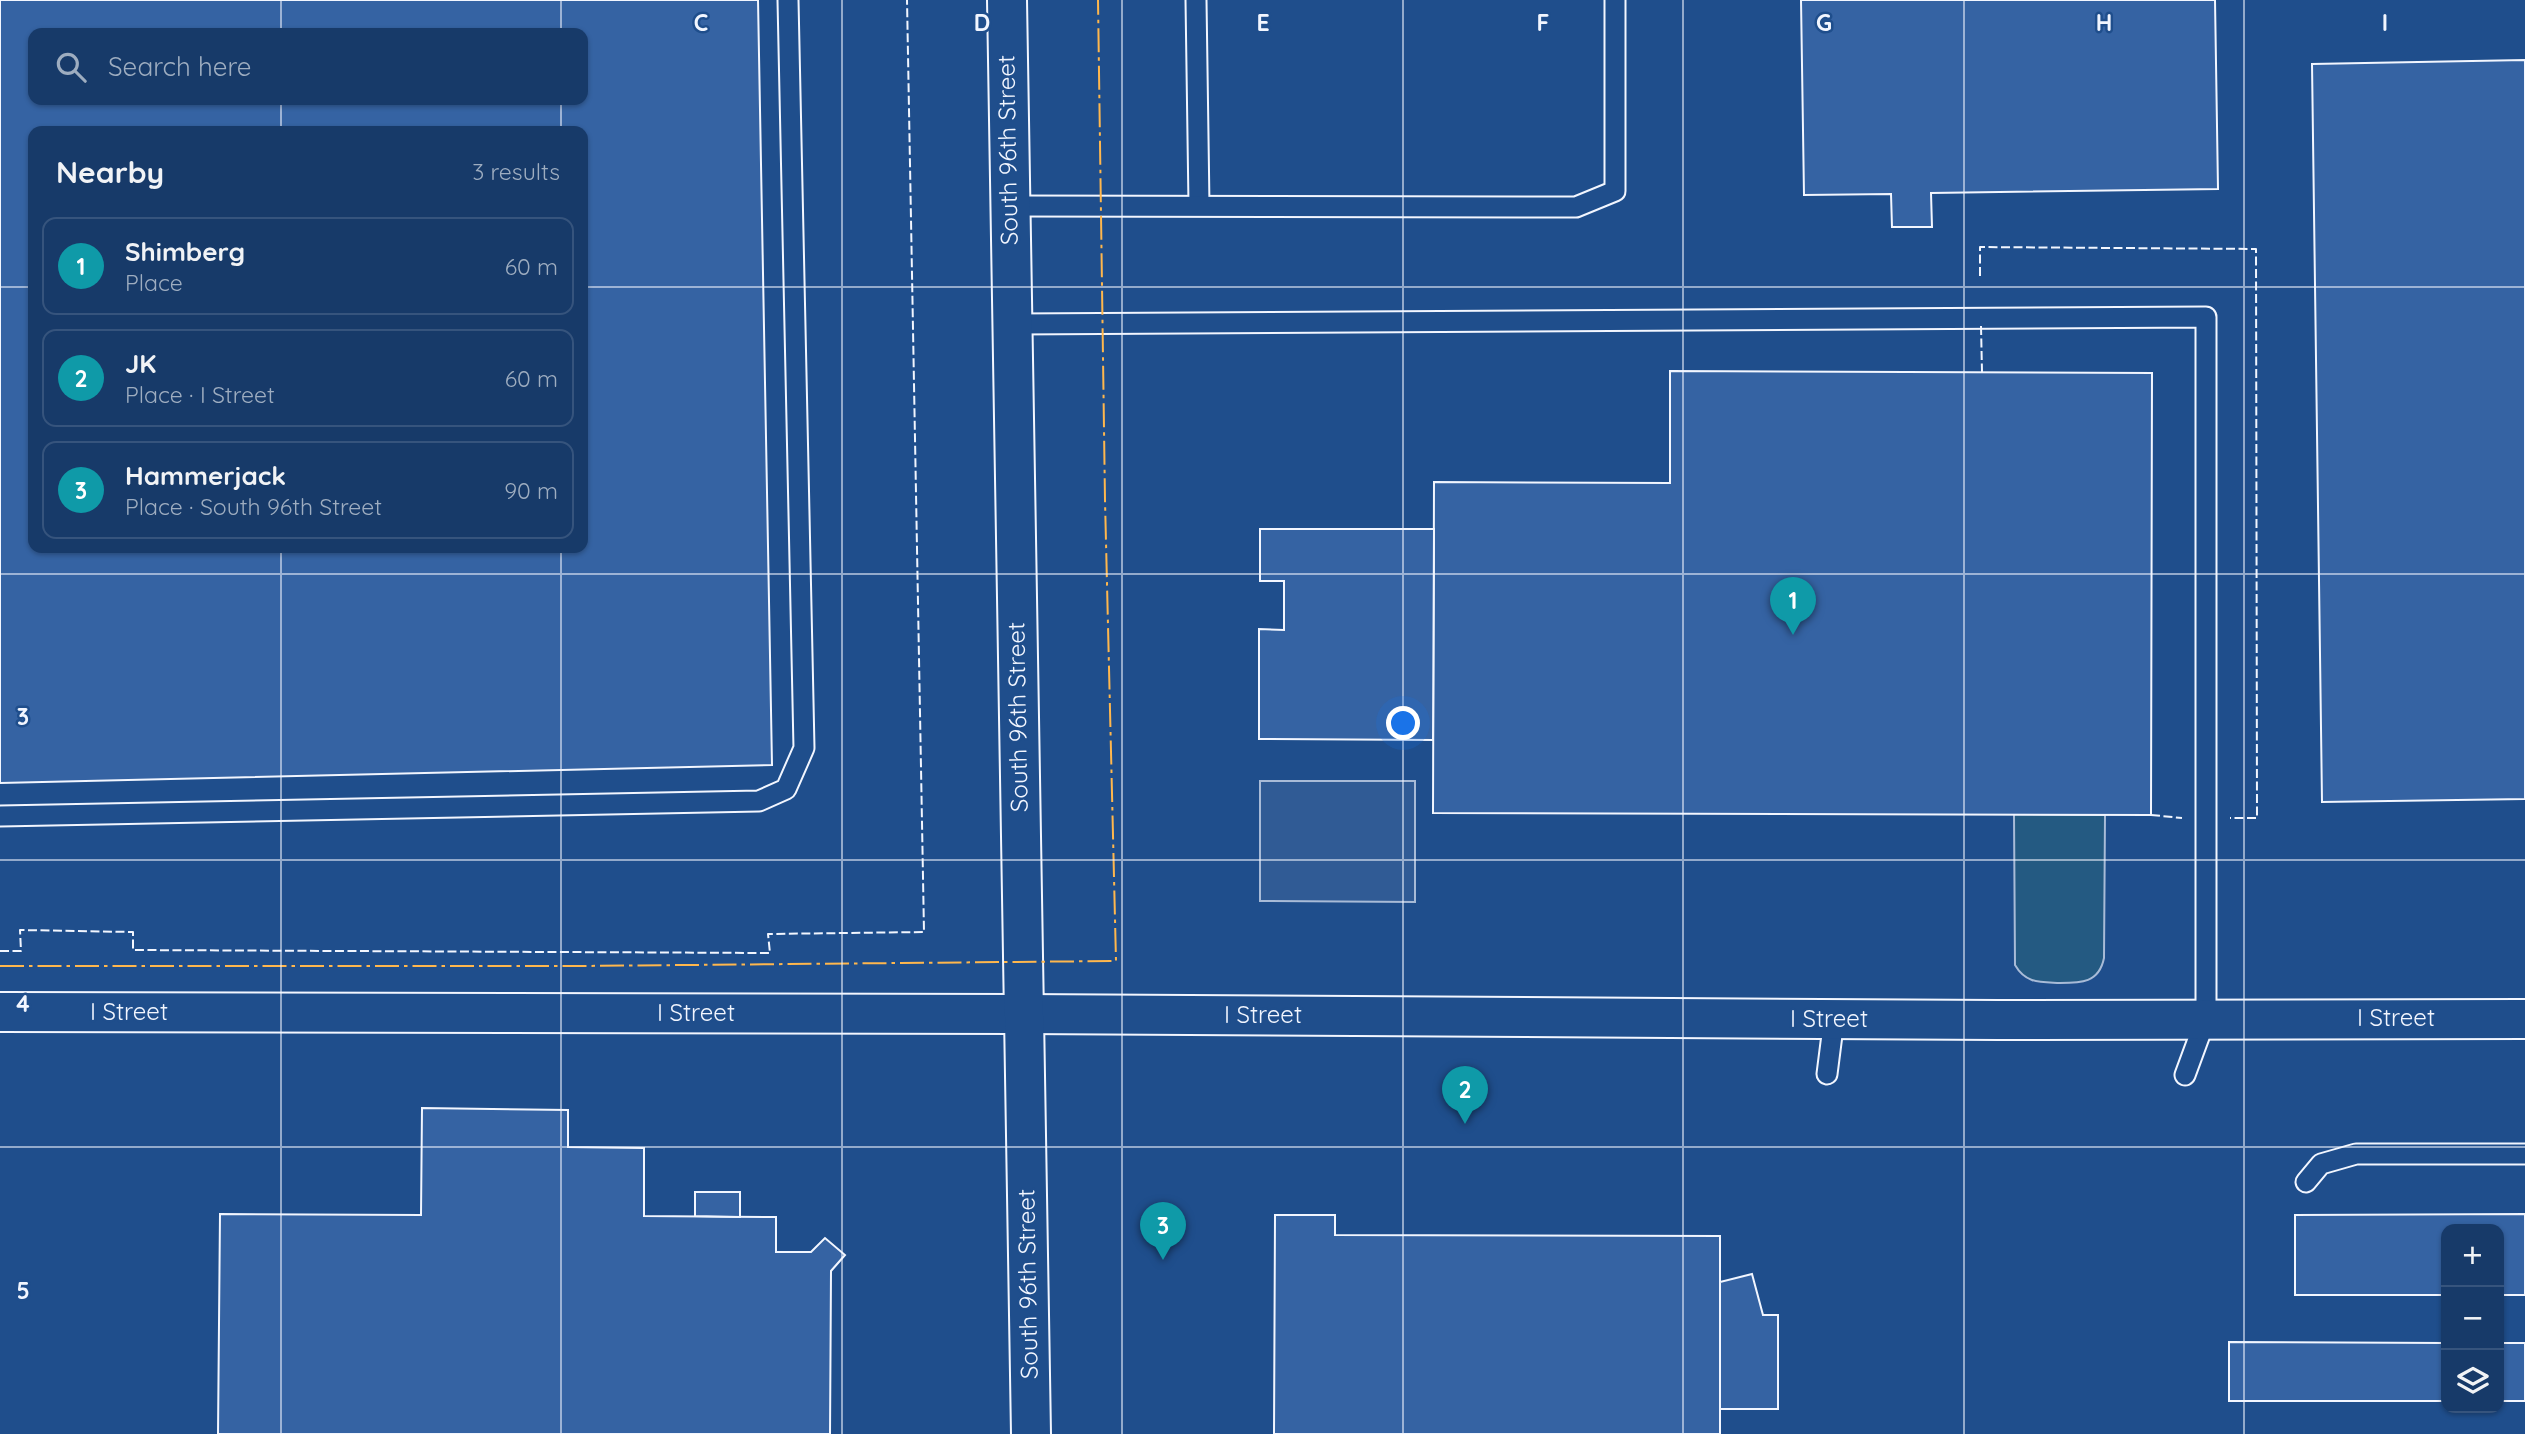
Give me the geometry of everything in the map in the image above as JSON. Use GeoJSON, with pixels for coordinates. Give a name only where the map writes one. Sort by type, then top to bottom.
{"type":"FeatureCollection","features":[{"type":"Feature","properties":{"kind":"street","name":"South 96th Street"},"geometry":{"type":"LineString","coordinates":[[1007,0],[1031,1434]]}},
{"type":"Feature","properties":{"kind":"street","name":"I Street"},"geometry":{"type":"LineString","coordinates":[[0,1012],[1835,1019],[2525,1018]]}},
{"type":"Feature","properties":{"kind":"lane"},"geometry":{"type":"LineString","coordinates":[[0,816],[759,801],[786,789],[804,748],[788,0]]}},
{"type":"Feature","properties":{"kind":"lane"},"geometry":{"type":"LineString","coordinates":[[1196,0],[1199,205]]}},
{"type":"Feature","properties":{"kind":"lane"},"geometry":{"type":"LineString","coordinates":[[1009,206],[1576,207],[1615,191],[1615,0]]}},
{"type":"Feature","properties":{"kind":"lane"},"geometry":{"type":"LineString","coordinates":[[1011,324],[2206,317],[2206,1018],[2185,1075]]}},
{"type":"Feature","properties":{"kind":"lane"},"geometry":{"type":"LineString","coordinates":[[1827,1074],[1835,1019]]}},
{"type":"Feature","properties":{"kind":"lane"},"geometry":{"type":"LineString","coordinates":[[2306,1182],[2321,1164],[2356,1154],[2525,1154]]}},
{"type":"Feature","properties":{"kind":"shaded area"},"geometry":{"type":"Polygon","coordinates":[[[1260,781],[1415,781],[1415,902],[1260,901],[1260,781]]]}},
{"type":"Feature","properties":{"kind":"shaded area"},"geometry":{"type":"Polygon","coordinates":[[[2014,814],[2105,815],[2104,958],[2098,972],[2088,980],[2068,983],[2034,981],[2024,976],[2015,965],[2014,814]]]}},
{"type":"Feature","properties":{"kind":"building"},"geometry":{"type":"Polygon","coordinates":[[[0,0],[758,0],[772,765],[0,783],[0,0]]]}},
{"type":"Feature","properties":{"kind":"building"},"geometry":{"type":"Polygon","coordinates":[[[1801,0],[2215,0],[2218,189],[1931,193],[1932,227],[1892,227],[1891,194],[1804,195],[1801,0]]]}},
{"type":"Feature","properties":{"kind":"building"},"geometry":{"type":"Polygon","coordinates":[[[2525,60],[2525,799],[2322,802],[2312,64],[2525,60]]]}},
{"type":"Feature","properties":{"kind":"building"},"geometry":{"type":"Polygon","coordinates":[[[1670,371],[2152,373],[2151,815],[1433,813],[1434,482],[1670,483],[1670,371]]]}},
{"type":"Feature","properties":{"kind":"building"},"geometry":{"type":"Polygon","coordinates":[[[1260,529],[1434,529],[1433,740],[1259,739],[1259,629],[1284,630],[1284,581],[1260,581],[1260,529]]]}},
{"type":"Feature","properties":{"kind":"building"},"geometry":{"type":"Polygon","coordinates":[[[422,1108],[568,1110],[568,1147],[644,1148],[644,1216],[776,1217],[776,1252],[811,1252],[825,1238],[845,1255],[831,1271],[830,1434],[218,1434],[220,1214],[421,1215],[422,1108]]]}},
{"type":"Feature","properties":{"kind":"building"},"geometry":{"type":"Polygon","coordinates":[[[695,1192],[740,1192],[740,1217],[695,1216],[695,1192]]]}},
{"type":"Feature","properties":{"kind":"building"},"geometry":{"type":"Polygon","coordinates":[[[2525,1214],[2525,1295],[2504,1295],[2504,1224],[2441,1224],[2441,1295],[2295,1295],[2295,1215],[2525,1214]]]}},
{"type":"Feature","properties":{"kind":"building"},"geometry":{"type":"Polygon","coordinates":[[[1275,1215],[1335,1215],[1335,1235],[1720,1236],[1720,1434],[1274,1434],[1275,1215]]]}},
{"type":"Feature","properties":{"kind":"building"},"geometry":{"type":"Polygon","coordinates":[[[1752,1274],[1763,1315],[1778,1315],[1778,1409],[1720,1409],[1720,1282],[1752,1274]]]}},
{"type":"Feature","properties":{"kind":"building"},"geometry":{"type":"Polygon","coordinates":[[[2229,1342],[2441,1343],[2441,1401],[2229,1401],[2229,1342]]]}},
{"type":"Feature","properties":{"kind":"building"},"geometry":{"type":"Polygon","coordinates":[[[2504,1343],[2525,1343],[2525,1401],[2504,1401],[2504,1343]]]}},
{"type":"Feature","properties":{"kind":"fence"},"geometry":{"type":"LineString","coordinates":[[0,951],[21,951],[20,930],[133,932],[133,950],[770,953],[768,934],[924,932],[907,0]]}},
{"type":"Feature","properties":{"kind":"fence"},"geometry":{"type":"LineString","coordinates":[[1980,276],[1980,247],[2256,249],[2257,818],[2230,818]]}},
{"type":"Feature","properties":{"kind":"fence"},"geometry":{"type":"LineString","coordinates":[[1981,326],[1982,372]]}},
{"type":"Feature","properties":{"kind":"fence"},"geometry":{"type":"LineString","coordinates":[[2151,815],[2182,818]]}},
{"type":"Feature","properties":{"kind":"power"},"geometry":{"type":"LineString","coordinates":[[0,966],[581,966],[1116,961],[1105,500],[1098,0]]}},
{"type":"Feature","properties":{"kind":"place","name":"Shimberg"},"geometry":{"type":"Point","coordinates":[1793,635]}},
{"type":"Feature","properties":{"kind":"place","name":"JK"},"geometry":{"type":"Point","coordinates":[1465,1124]}},
{"type":"Feature","properties":{"kind":"place","name":"Hammerjack"},"geometry":{"type":"Point","coordinates":[1163,1260]}}]}
